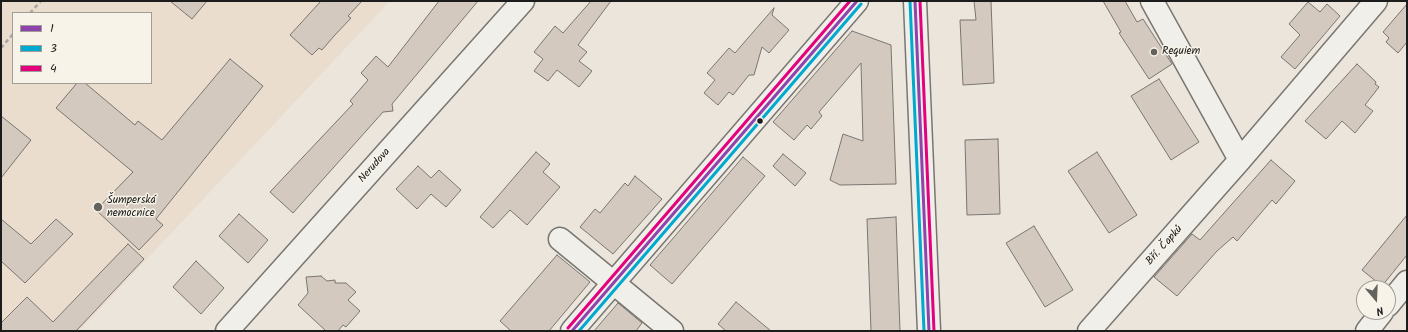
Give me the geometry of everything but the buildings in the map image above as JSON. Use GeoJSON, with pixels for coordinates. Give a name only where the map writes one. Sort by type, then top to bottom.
{"type":"FeatureCollection","features":[{"type":"Feature","properties":{"kind":"street","name":"Nerudova"},"geometry":{"type":"LineString","coordinates":[[227,331],[523,1]]}},
{"type":"Feature","properties":{"kind":"street"},"geometry":{"type":"LineString","coordinates":[[572,331],[857,1]]}},
{"type":"Feature","properties":{"kind":"street"},"geometry":{"type":"LineString","coordinates":[[915,1],[929,331]]}},
{"type":"Feature","properties":{"kind":"street"},"geometry":{"type":"LineString","coordinates":[[1152,1],[1240,160]]}},
{"type":"Feature","properties":{"kind":"street","name":"Bří. Čapků"},"geometry":{"type":"LineString","coordinates":[[1089,331],[1240,160],[1376,1]]}},
{"type":"Feature","properties":{"kind":"street"},"geometry":{"type":"LineString","coordinates":[[560,239],[672,331]]}},
{"type":"Feature","properties":{"kind":"street"},"geometry":{"type":"LineString","coordinates":[[1396,295],[1407,282]]}},
{"type":"Feature","properties":{"kind":"street"},"geometry":{"type":"LineString","coordinates":[[1367,331],[1376,320]]}},
{"type":"Feature","properties":{"kind":"path"},"geometry":{"type":"LineString","coordinates":[[31,12],[41,1]]}},
{"type":"Feature","properties":{"kind":"path"},"geometry":{"type":"LineString","coordinates":[[1,48],[12,35]]}},
{"type":"Feature","properties":{"kind":"shaded area","name":"Šumperská nemocnice"},"geometry":{"type":"Polygon","coordinates":[[[1,1],[390,1],[79,331],[1,331],[1,1]]]}},
{"type":"Feature","properties":{"kind":"transit line","name":"4"},"geometry":{"type":"LineString","coordinates":[[568,328],[850,1]]}},
{"type":"Feature","properties":{"kind":"transit line","name":"1"},"geometry":{"type":"LineString","coordinates":[[572,331],[857,1]]}},
{"type":"Feature","properties":{"kind":"transit line","name":"3"},"geometry":{"type":"LineString","coordinates":[[910,1],[924,331]]}},
{"type":"Feature","properties":{"kind":"transit line","name":"1"},"geometry":{"type":"LineString","coordinates":[[915,1],[929,331]]}},
{"type":"Feature","properties":{"kind":"transit line","name":"4"},"geometry":{"type":"LineString","coordinates":[[920,1],[934,331]]}},
{"type":"Feature","properties":{"kind":"transit line","name":"3"},"geometry":{"type":"LineString","coordinates":[[579,331],[861,4]]}},
{"type":"Feature","properties":{"kind":"place","name":"Requiem"},"geometry":{"type":"Point","coordinates":[1154,52]}},
{"type":"Feature","properties":{"kind":"place","name":"Šumperská nemocnice"},"geometry":{"type":"Point","coordinates":[98,207]}}]}
